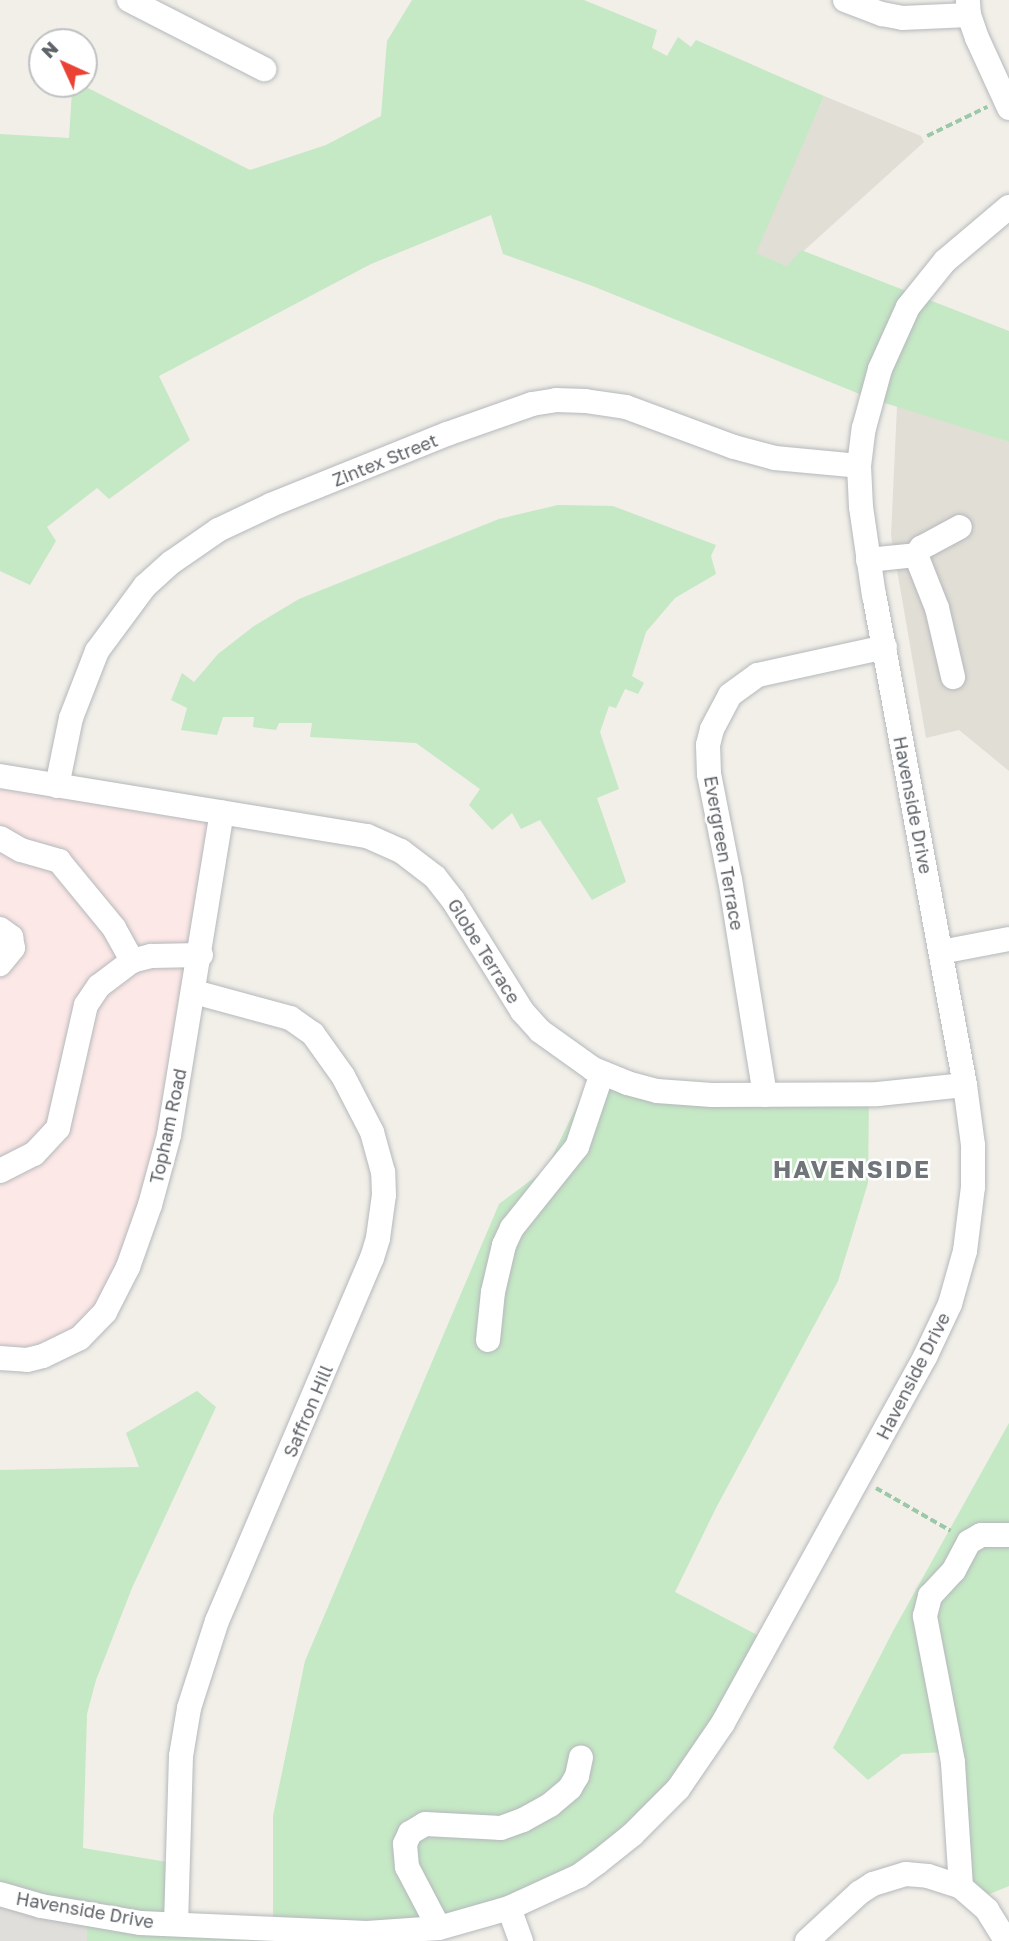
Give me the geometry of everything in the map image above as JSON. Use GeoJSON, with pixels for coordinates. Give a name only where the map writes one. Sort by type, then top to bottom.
{"type":"FeatureCollection","features":[{"type":"Feature","properties":{"kind":"street"},"geometry":{"type":"LineString","coordinates":[[129,0],[264,69]]}},
{"type":"Feature","properties":{"kind":"street"},"geometry":{"type":"LineString","coordinates":[[845,0],[882,14],[902,18],[969,8],[1007,103]]}},
{"type":"Feature","properties":{"kind":"street","name":"Havenside Drive"},"geometry":{"type":"LineString","coordinates":[[0,1894],[85,1914],[140,1923],[367,1933],[429,1928],[509,1908],[588,1870],[632,1835],[678,1789],[723,1723],[940,1327],[965,1251],[973,1166],[965,1085],[868,561],[859,466],[864,428],[880,369],[908,307],[945,261],[968,238],[1009,206]]}},
{"type":"Feature","properties":{"kind":"street","name":"Zintex Street"},"geometry":{"type":"LineString","coordinates":[[58,786],[71,718],[97,651],[123,613],[163,570],[218,530],[447,434],[532,404],[556,400],[585,401],[626,407],[734,447],[775,458],[859,466]]}},
{"type":"Feature","properties":{"kind":"street"},"geometry":{"type":"LineString","coordinates":[[868,561],[916,555],[921,548],[960,527]]}},
{"type":"Feature","properties":{"kind":"street"},"geometry":{"type":"LineString","coordinates":[[916,555],[937,608],[953,677]]}},
{"type":"Feature","properties":{"kind":"street","name":"Evergreen Terrace"},"geometry":{"type":"LineString","coordinates":[[765,1095],[730,880],[709,774],[708,745],[712,729],[730,695],[758,675],[885,647]]}},
{"type":"Feature","properties":{"kind":"street","name":"Globe Terrace"},"geometry":{"type":"LineString","coordinates":[[0,776],[367,836],[417,862],[435,877],[453,900],[522,1011],[540,1031],[575,1058],[602,1073],[657,1091],[765,1095],[911,1093],[965,1085]]}},
{"type":"Feature","properties":{"kind":"street","name":"Topham Road"},"geometry":{"type":"LineString","coordinates":[[0,1358],[27,1360],[57,1351],[93,1326],[114,1297],[146,1218],[166,1147],[201,955],[222,812]]}},
{"type":"Feature","properties":{"kind":"street"},"geometry":{"type":"LineString","coordinates":[[0,838],[21,850],[58,861],[114,928],[132,961]]}},
{"type":"Feature","properties":{"kind":"street"},"geometry":{"type":"LineString","coordinates":[[0,929],[13,942],[11,953],[0,964]]}},
{"type":"Feature","properties":{"kind":"street"},"geometry":{"type":"LineString","coordinates":[[941,951],[1009,939]]}},
{"type":"Feature","properties":{"kind":"street"},"geometry":{"type":"LineString","coordinates":[[0,1171],[34,1154],[58,1128],[86,1005],[99,986],[132,961],[151,956],[201,955]]}},
{"type":"Feature","properties":{"kind":"street","name":"Saffron Hill"},"geometry":{"type":"LineString","coordinates":[[186,1925],[181,1756],[189,1708],[217,1620],[372,1258],[378,1238],[384,1195],[383,1172],[373,1132],[343,1076],[313,1034],[290,1018],[194,992]]}},
{"type":"Feature","properties":{"kind":"street"},"geometry":{"type":"LineString","coordinates":[[488,1340],[493,1292],[504,1245],[512,1228],[577,1147],[602,1073]]}},
{"type":"Feature","properties":{"kind":"street"},"geometry":{"type":"LineString","coordinates":[[961,1887],[953,1762],[925,1616],[930,1596],[954,1570],[969,1542],[981,1535],[1009,1535]]}},
{"type":"Feature","properties":{"kind":"street"},"geometry":{"type":"LineString","coordinates":[[429,1928],[407,1867],[405,1844],[410,1833],[425,1824],[501,1828],[523,1820],[550,1805],[570,1788],[577,1776],[581,1757]]}},
{"type":"Feature","properties":{"kind":"street"},"geometry":{"type":"LineString","coordinates":[[807,1941],[859,1893],[886,1879],[906,1874],[928,1876],[961,1887],[988,1910],[1006,1941]]}},
{"type":"Feature","properties":{"kind":"street"},"geometry":{"type":"LineString","coordinates":[[509,1908],[522,1941]]}},
{"type":"Feature","properties":{"kind":"path"},"geometry":{"type":"LineString","coordinates":[[927,136],[1007,103]]}},
{"type":"Feature","properties":{"kind":"path"},"geometry":{"type":"LineString","coordinates":[[859,1478],[969,1542]]}},
{"type":"Feature","properties":{"kind":"shaded area"},"geometry":{"type":"Polygon","coordinates":[[[824,96],[921,136],[924,142],[787,266],[755,253],[824,96]]]}},
{"type":"Feature","properties":{"kind":"shaded area"},"geometry":{"type":"Polygon","coordinates":[[[897,406],[1009,442],[1009,771],[959,730],[926,738],[891,535],[897,406]]]}},
{"type":"Feature","properties":{"kind":"shaded area"},"geometry":{"type":"Polygon","coordinates":[[[0,775],[222,811],[168,1135],[93,1326],[0,1358],[0,775]]]}},
{"type":"Feature","properties":{"kind":"shaded area"},"geometry":{"type":"Polygon","coordinates":[[[0,1893],[86,1914],[87,1941],[0,1941],[0,1893]]]}},
{"type":"Feature","properties":{"kind":"green space"},"geometry":{"type":"Polygon","coordinates":[[[412,0],[584,0],[657,30],[652,48],[667,56],[678,37],[691,47],[696,40],[824,96],[756,253],[787,266],[801,250],[1009,331],[1009,442],[872,399],[590,285],[503,254],[491,215],[371,264],[159,376],[190,440],[109,499],[97,488],[47,527],[56,541],[30,585],[0,571],[0,134],[69,138],[72,98],[98,98],[98,93],[250,170],[326,145],[381,116],[387,41],[412,0]]]}},
{"type":"Feature","properties":{"kind":"green space"},"geometry":{"type":"Polygon","coordinates":[[[558,505],[613,506],[716,545],[711,556],[716,574],[675,598],[646,632],[632,676],[644,683],[638,694],[625,689],[616,708],[609,706],[600,732],[619,789],[597,798],[626,882],[592,900],[540,820],[521,829],[512,813],[492,830],[469,805],[480,789],[416,743],[310,737],[312,723],[279,723],[276,730],[253,727],[254,717],[223,717],[217,735],[181,730],[187,708],[171,700],[182,673],[194,682],[218,654],[254,626],[299,599],[499,519],[558,505]]]}},
{"type":"Feature","properties":{"kind":"green space"},"geometry":{"type":"Polygon","coordinates":[[[595,1069],[628,1083],[869,1094],[868,1183],[838,1281],[716,1508],[675,1592],[767,1640],[720,1724],[596,1864],[423,1941],[87,1941],[86,1914],[0,1893],[0,1470],[139,1467],[126,1433],[197,1391],[216,1407],[132,1588],[96,1680],[87,1714],[83,1848],[179,1864],[177,1924],[273,1928],[273,1816],[305,1661],[499,1204],[546,1169],[595,1069]]]}},
{"type":"Feature","properties":{"kind":"green space"},"geometry":{"type":"Polygon","coordinates":[[[1009,1423],[1009,1886],[985,1896],[954,1872],[948,1752],[902,1754],[868,1780],[833,1748],[893,1631],[1009,1423]]]}},
{"type":"Feature","properties":{"kind":"district","name":"HAVENSIDE"},"geometry":{"type":"Point","coordinates":[852,1169]}}]}
